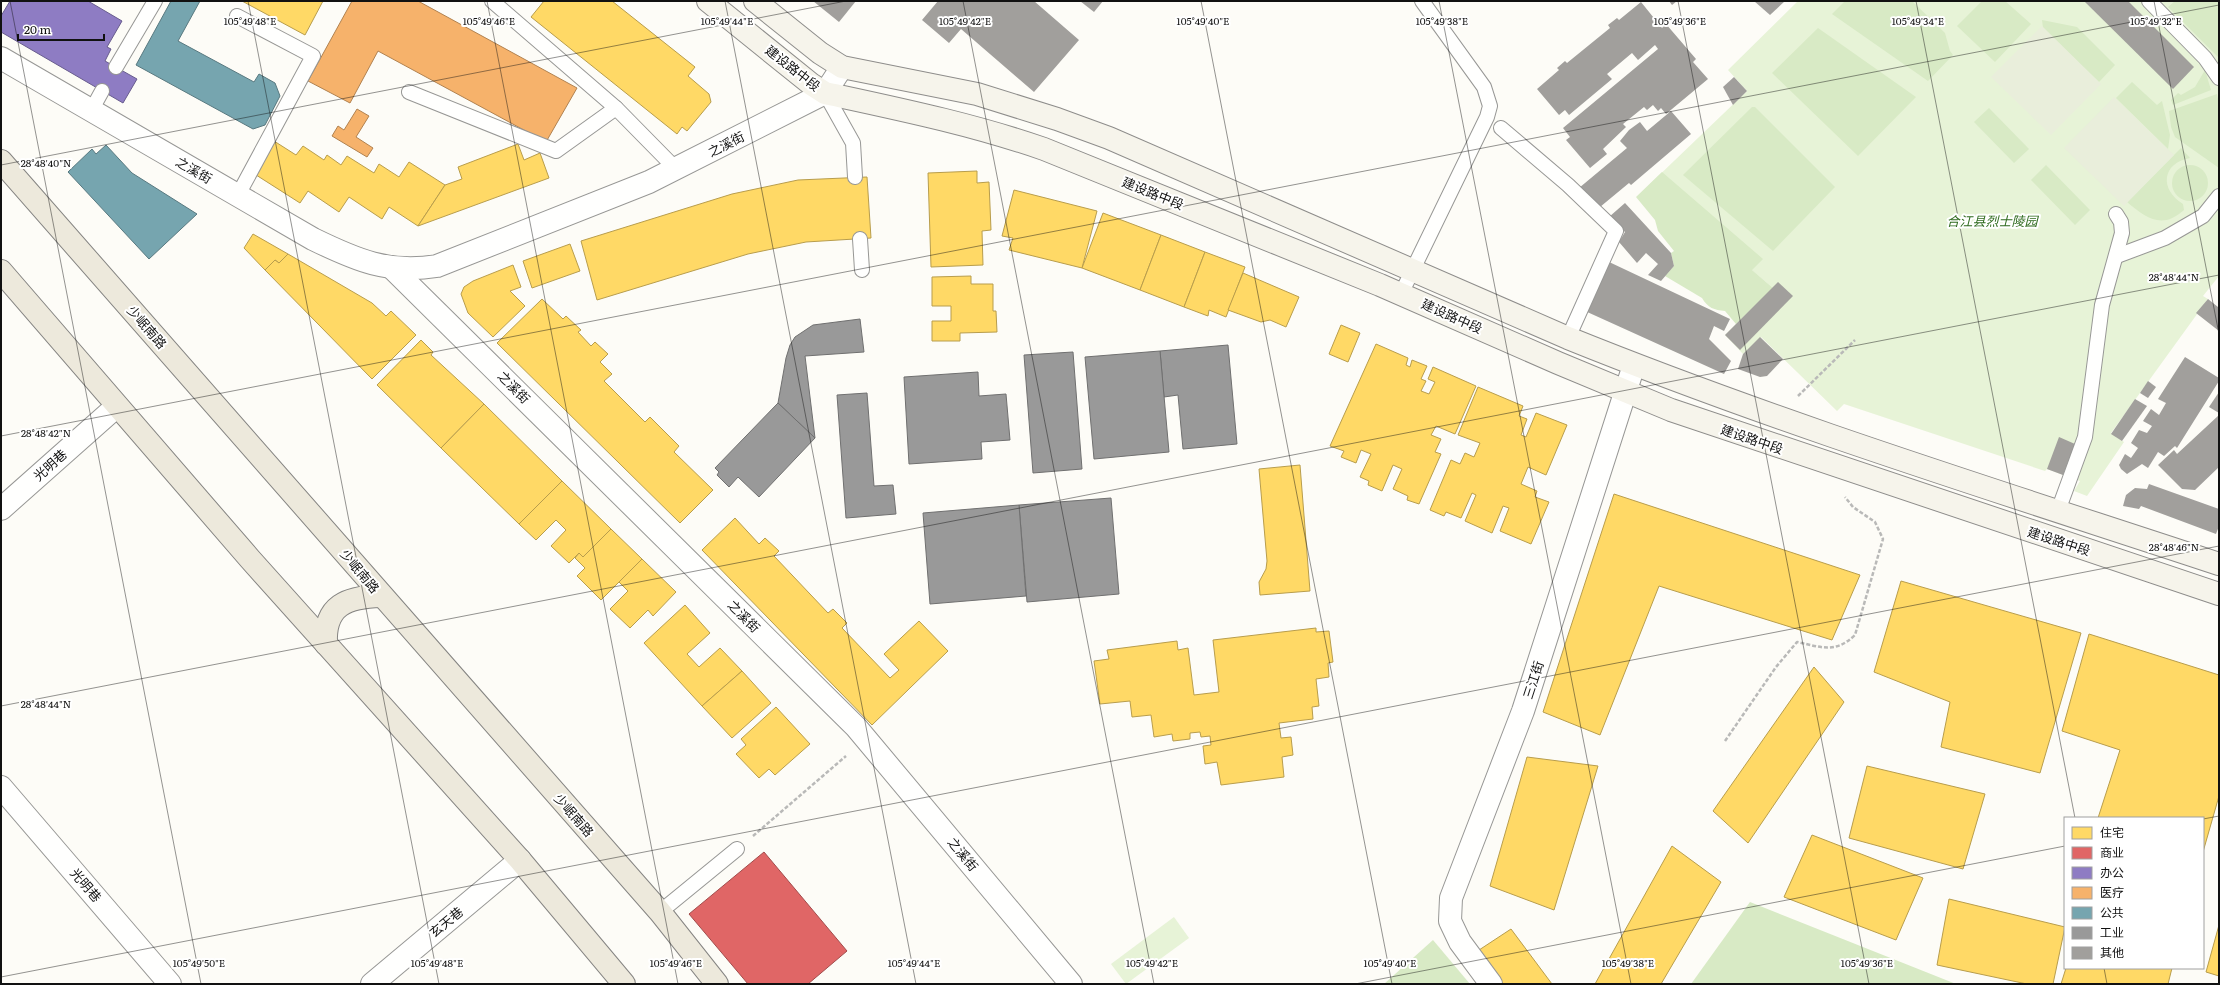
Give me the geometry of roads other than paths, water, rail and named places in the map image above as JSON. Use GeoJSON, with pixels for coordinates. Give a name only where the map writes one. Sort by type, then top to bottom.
{"type":"FeatureCollection","features":[{"type":"Feature","properties":{"kind":"main road","name":"建设路中段"},"geometry":{"type":"LineString","coordinates":[[708,1],[811,84],[825,93],[924,114],[1016,140],[1095,169],[1401,294],[1670,410],[1841,469],[2219,594]]}},
{"type":"Feature","properties":{"kind":"main road","name":"建设路中段"},"geometry":{"type":"LineString","coordinates":[[755,1],[820,53],[842,67],[977,94],[1057,119],[1108,138],[1413,269],[1568,338],[1634,365],[1828,436],[2219,564]]}},
{"type":"Feature","properties":{"kind":"main road","name":"少岷南路"},"geometry":{"type":"LineString","coordinates":[[1,161],[306,507],[381,596],[660,912],[717,984]]}},
{"type":"Feature","properties":{"kind":"main road"},"geometry":{"type":"LineString","coordinates":[[1,271],[117,406],[326,644],[520,860],[624,984]]}},
{"type":"Feature","properties":{"kind":"main road"},"geometry":{"type":"LineString","coordinates":[[326,644],[325,628],[329,617],[339,606],[362,596],[381,596]]}},
{"type":"Feature","properties":{"kind":"street","name":"之溪街"},"geometry":{"type":"LineString","coordinates":[[1,58],[313,239],[342,253],[368,263],[393,268],[415,270],[437,266],[649,182],[825,93],[842,67]]}},
{"type":"Feature","properties":{"kind":"street","name":"之溪街"},"geometry":{"type":"LineString","coordinates":[[393,268],[866,739],[1071,984]]}},
{"type":"Feature","properties":{"kind":"street","name":"三江街"},"geometry":{"type":"LineString","coordinates":[[1491,984],[1460,942],[1450,921],[1451,898],[1523,711],[1624,391],[1634,365]]}},
{"type":"Feature","properties":{"kind":"street","name":"光明巷"},"geometry":{"type":"LineString","coordinates":[[1,509],[117,406]]}},
{"type":"Feature","properties":{"kind":"street","name":"光明巷"},"geometry":{"type":"LineString","coordinates":[[1,787],[170,984]]}},
{"type":"Feature","properties":{"kind":"street","name":"玄天巷"},"geometry":{"type":"LineString","coordinates":[[372,984],[520,860]]}},
{"type":"Feature","properties":{"kind":"lane"},"geometry":{"type":"LineString","coordinates":[[116,67],[155,1]]}},
{"type":"Feature","properties":{"kind":"lane"},"geometry":{"type":"LineString","coordinates":[[492,1],[616,108],[676,169]]}},
{"type":"Feature","properties":{"kind":"lane"},"geometry":{"type":"LineString","coordinates":[[1401,294],[1487,117],[1490,106],[1484,87],[1422,1]]}},
{"type":"Feature","properties":{"kind":"lane"},"geometry":{"type":"LineString","coordinates":[[2149,1],[2206,58],[2219,78]]}},
{"type":"Feature","properties":{"kind":"lane"},"geometry":{"type":"LineString","coordinates":[[237,16],[313,56],[238,195]]}},
{"type":"Feature","properties":{"kind":"lane"},"geometry":{"type":"LineString","coordinates":[[91,111],[102,91]]}},
{"type":"Feature","properties":{"kind":"lane"},"geometry":{"type":"LineString","coordinates":[[409,92],[556,151],[616,108]]}},
{"type":"Feature","properties":{"kind":"lane"},"geometry":{"type":"LineString","coordinates":[[825,93],[853,143],[855,177]]}},
{"type":"Feature","properties":{"kind":"lane"},"geometry":{"type":"LineString","coordinates":[[1501,128],[1568,185],[1616,231],[1568,338]]}},
{"type":"Feature","properties":{"kind":"lane"},"geometry":{"type":"LineString","coordinates":[[2116,256],[2165,238],[2203,216],[2219,196]]}},
{"type":"Feature","properties":{"kind":"lane"},"geometry":{"type":"LineString","coordinates":[[2058,511],[2085,437],[2102,305],[2122,233],[2121,222],[2116,214]]}},
{"type":"Feature","properties":{"kind":"lane"},"geometry":{"type":"LineString","coordinates":[[860,239],[862,270]]}},
{"type":"Feature","properties":{"kind":"lane"},"geometry":{"type":"LineString","coordinates":[[660,912],[737,849]]}},
{"type":"Feature","properties":{"kind":"park label","name":"合江县烈士陵园"},"geometry":{"type":"Point","coordinates":[1992,221]}}]}
